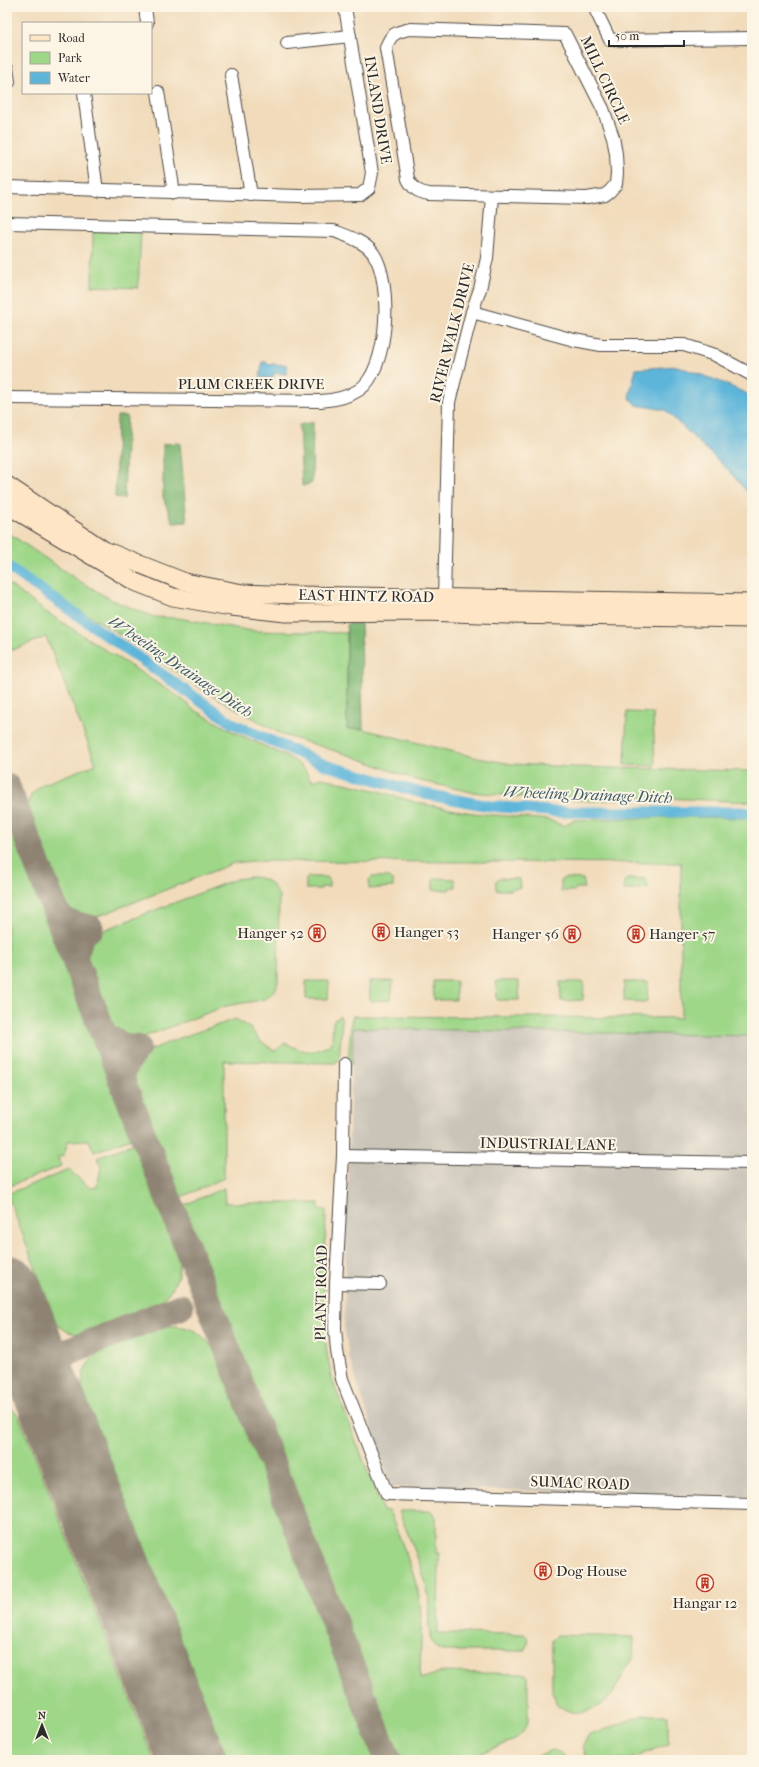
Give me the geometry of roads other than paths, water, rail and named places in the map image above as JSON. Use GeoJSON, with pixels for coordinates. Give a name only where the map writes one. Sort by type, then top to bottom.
{"type":"FeatureCollection","features":[{"type":"Feature","properties":{"kind":"main road","name":"EAST HINTZ ROAD"},"geometry":{"type":"LineString","coordinates":[[7,485],[104,550],[185,582],[243,592],[444,598],[752,603]]}},
{"type":"Feature","properties":{"kind":"main road","name":"EAST HINTZ ROAD"},"geometry":{"type":"LineString","coordinates":[[7,505],[135,582],[173,597],[231,607],[286,612],[426,612],[752,620]]}},
{"type":"Feature","properties":{"kind":"street"},"geometry":{"type":"LineString","coordinates":[[145,7],[147,22]]}},
{"type":"Feature","properties":{"kind":"street","name":"INLAND DRIVE"},"geometry":{"type":"LineString","coordinates":[[7,187],[300,196],[360,195],[369,188],[372,173],[346,7]]}},
{"type":"Feature","properties":{"kind":"street"},"geometry":{"type":"LineString","coordinates":[[594,7],[610,40],[752,38]]}},
{"type":"Feature","properties":{"kind":"street","name":"MILL CIRCLE"},"geometry":{"type":"LineString","coordinates":[[410,29],[565,34],[568,38],[603,109],[613,137],[617,173],[616,184],[605,195],[587,198],[492,196],[421,193],[413,189],[408,179],[386,48],[388,39],[396,32],[410,29]]}},
{"type":"Feature","properties":{"kind":"street"},"geometry":{"type":"LineString","coordinates":[[287,43],[350,36]]}},
{"type":"Feature","properties":{"kind":"street"},"geometry":{"type":"LineString","coordinates":[[7,68],[9,82]]}},
{"type":"Feature","properties":{"kind":"street"},"geometry":{"type":"LineString","coordinates":[[231,75],[251,194]]}},
{"type":"Feature","properties":{"kind":"street"},"geometry":{"type":"LineString","coordinates":[[158,92],[174,192]]}},
{"type":"Feature","properties":{"kind":"street"},"geometry":{"type":"LineString","coordinates":[[84,94],[97,190]]}},
{"type":"Feature","properties":{"kind":"street","name":"RIVER WALK DRIVE"},"geometry":{"type":"LineString","coordinates":[[444,598],[449,402],[487,258],[492,196]]}},
{"type":"Feature","properties":{"kind":"street","name":"PLUM CREEK DRIVE"},"geometry":{"type":"LineString","coordinates":[[7,223],[334,231],[354,238],[373,253],[383,278],[385,318],[382,350],[373,375],[359,390],[341,399],[321,402],[7,398]]}},
{"type":"Feature","properties":{"kind":"street"},"geometry":{"type":"LineString","coordinates":[[472,312],[574,340],[601,345],[684,345],[715,355],[752,375]]}},
{"type":"Feature","properties":{"kind":"street","name":"PLANT ROAD"},"geometry":{"type":"LineString","coordinates":[[344,1064],[344,1156],[336,1283],[335,1328],[337,1351],[342,1379],[387,1494],[406,1494]]}},
{"type":"Feature","properties":{"kind":"street","name":"INDUSTRIAL LANE"},"geometry":{"type":"LineString","coordinates":[[344,1156],[752,1163]]}},
{"type":"Feature","properties":{"kind":"street"},"geometry":{"type":"LineString","coordinates":[[336,1283],[380,1284]]}},
{"type":"Feature","properties":{"kind":"street","name":"SUMAC ROAD"},"geometry":{"type":"LineString","coordinates":[[406,1494],[752,1504]]}},
{"type":"Feature","properties":{"kind":"water"},"geometry":{"type":"Polygon","coordinates":[[[262,362],[266,362],[267,364],[287,365],[287,374],[274,373],[273,378],[260,378],[262,362]]]}},
{"type":"Feature","properties":{"kind":"water"},"geometry":{"type":"Polygon","coordinates":[[[677,366],[721,382],[752,396],[752,497],[728,470],[665,410],[636,405],[629,397],[636,369],[677,366]]]}},
{"type":"Feature","properties":{"kind":"waterway","name":"Wheeling Drainage Ditch"},"geometry":{"type":"LineString","coordinates":[[7,566],[232,723],[325,765],[425,794],[490,806],[558,812],[742,812],[752,814]]}},
{"type":"Feature","properties":{"kind":"place","name":"Hanger 53"},"geometry":{"type":"Point","coordinates":[381,932]}},
{"type":"Feature","properties":{"kind":"place","name":"Hanger 52"},"geometry":{"type":"Point","coordinates":[317,933]}},
{"type":"Feature","properties":{"kind":"place","name":"Hanger 56"},"geometry":{"type":"Point","coordinates":[572,934]}},
{"type":"Feature","properties":{"kind":"place","name":"Hanger 57"},"geometry":{"type":"Point","coordinates":[636,934]}},
{"type":"Feature","properties":{"kind":"place","name":"Dog House"},"geometry":{"type":"Point","coordinates":[543,1571]}},
{"type":"Feature","properties":{"kind":"place","name":"Hangar 12"},"geometry":{"type":"Point","coordinates":[705,1583]}}]}
